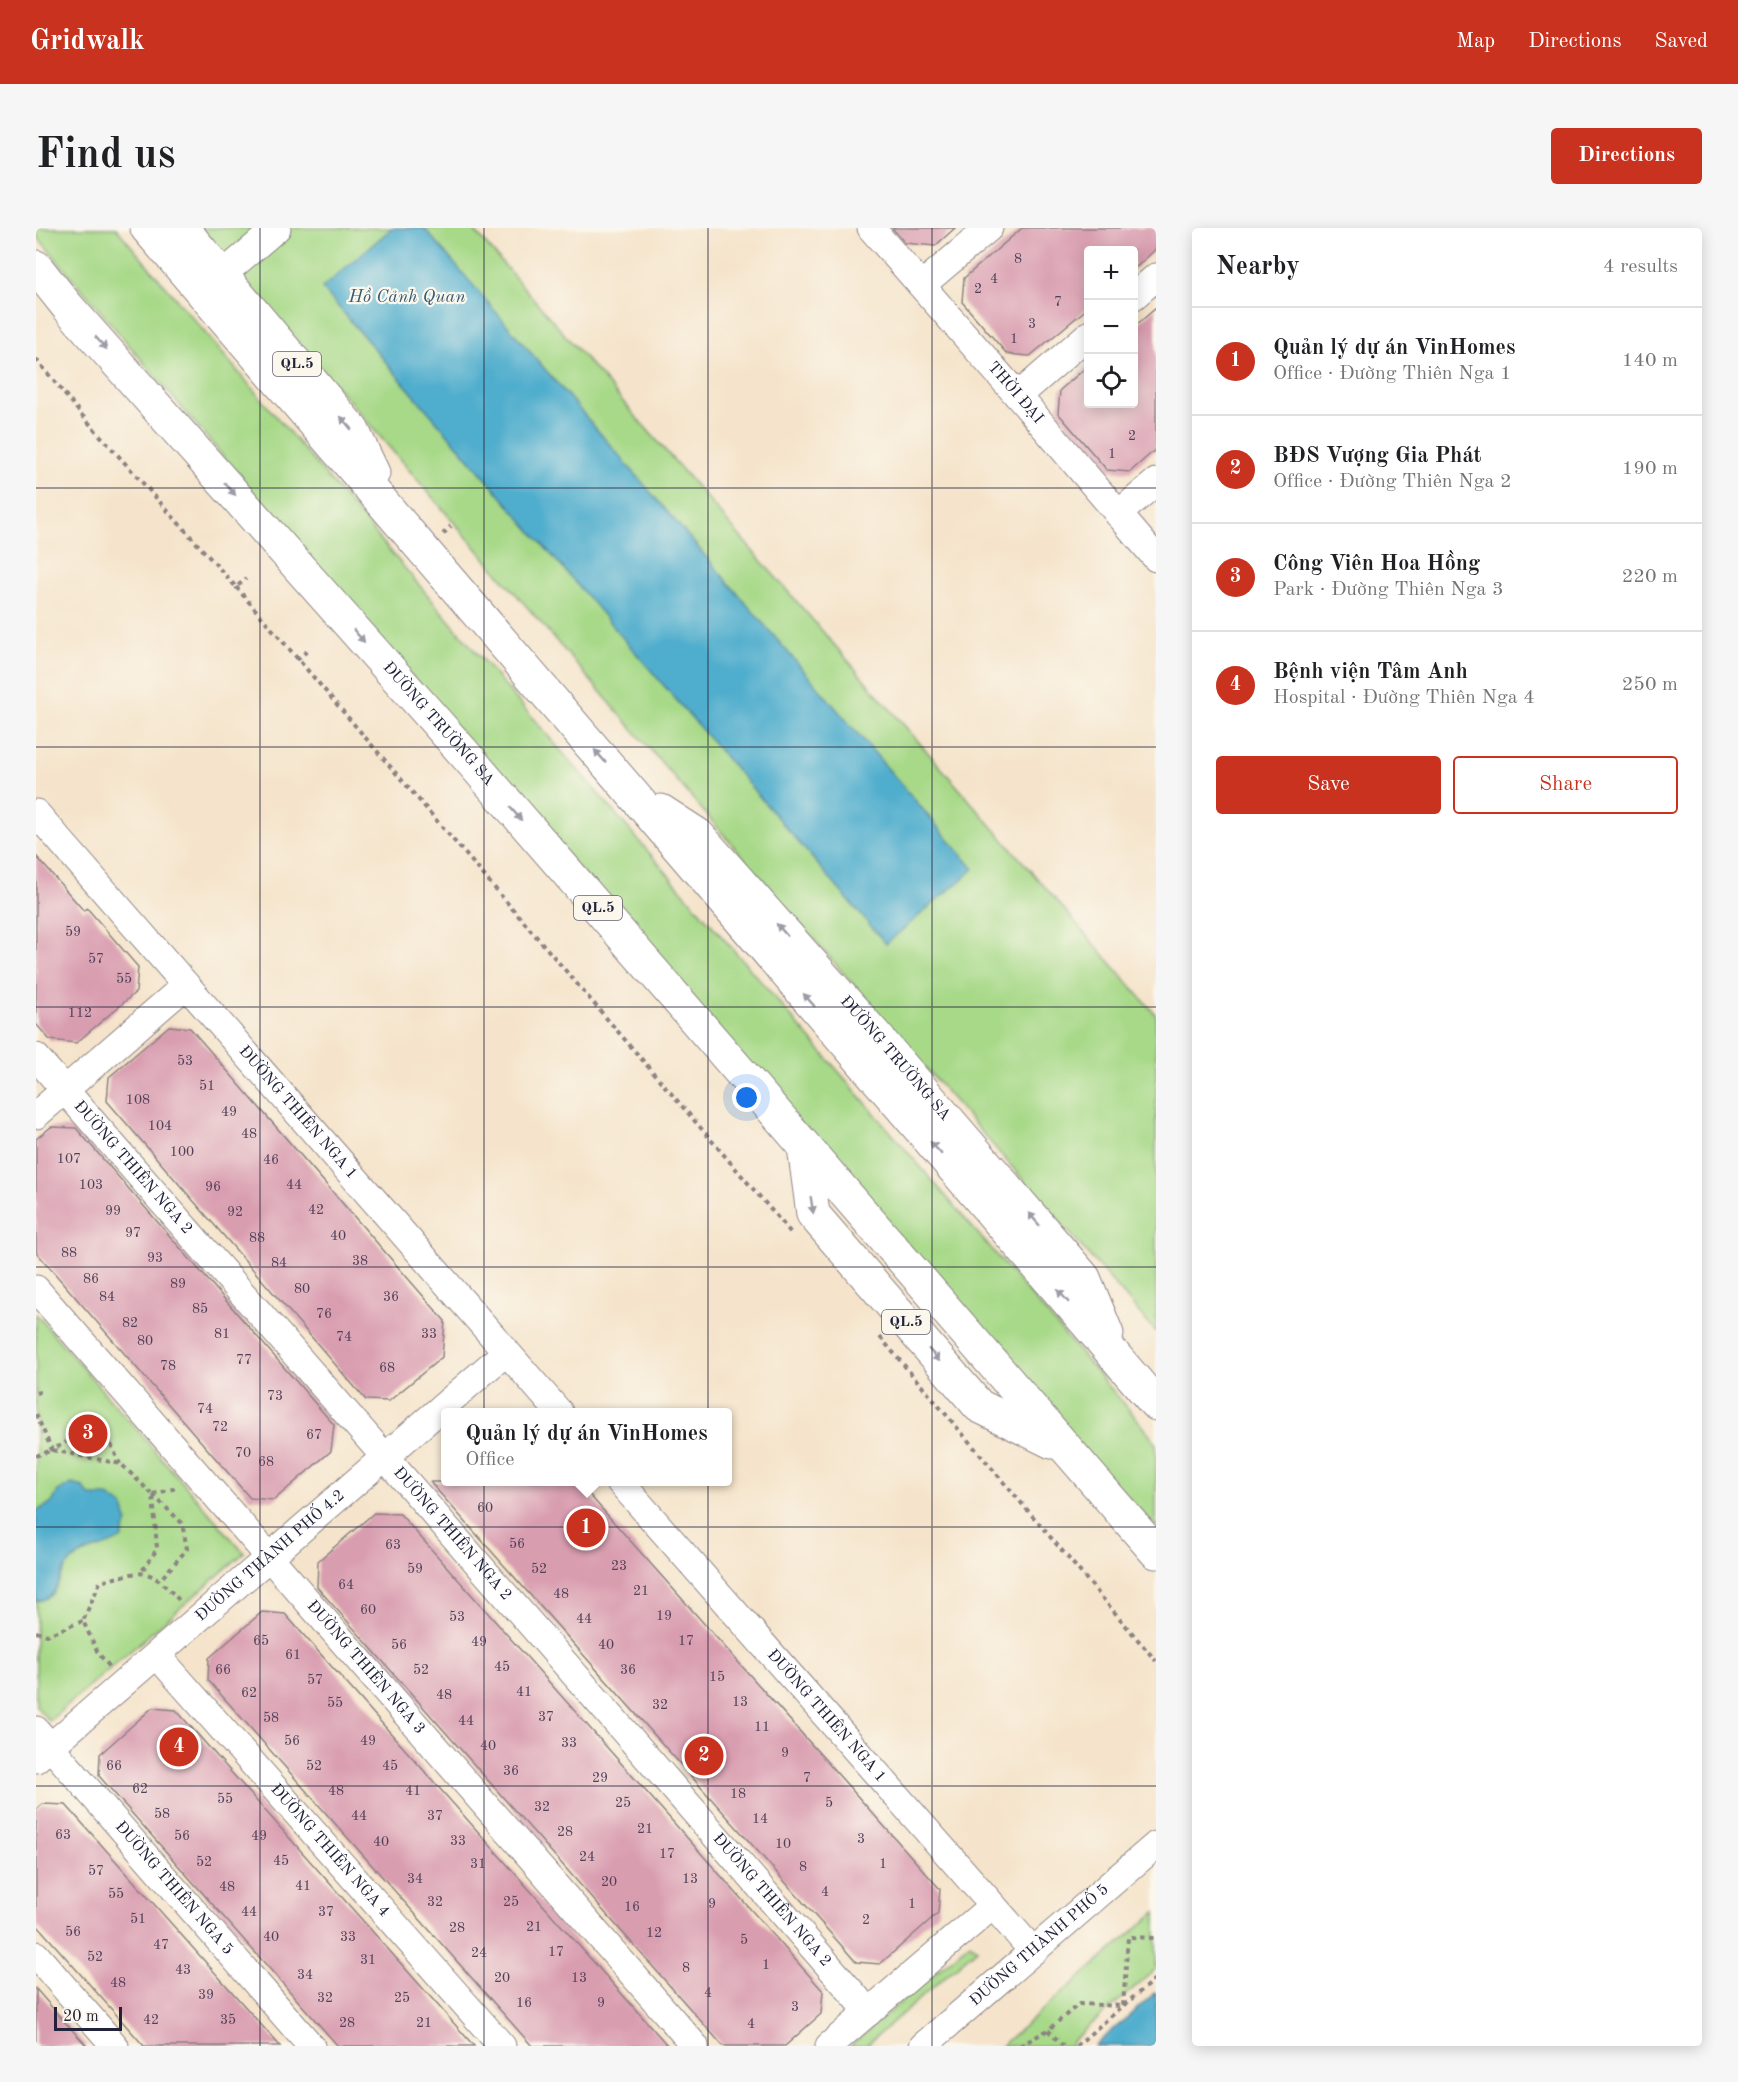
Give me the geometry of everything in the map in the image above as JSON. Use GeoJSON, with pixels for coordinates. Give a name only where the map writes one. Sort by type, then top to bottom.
{"type":"FeatureCollection","features":[{"type":"Feature","properties":{"kind":"highway","name":"ĐƯỜNG TRƯỜNG SA"},"geometry":{"type":"LineString","coordinates":[[147,228],[1156,1404]]}},
{"type":"Feature","properties":{"kind":"highway","name":"ĐƯỜNG TRƯỜNG SA"},"geometry":{"type":"LineString","coordinates":[[182,228],[352,431],[391,512]]}},
{"type":"Feature","properties":{"kind":"highway","name":"ĐƯỜNG TRƯỜNG SA"},"geometry":{"type":"LineString","coordinates":[[36,267],[470,760],[1156,1552]]}},
{"type":"Feature","properties":{"kind":"highway","name":"ĐƯỜNG TRƯỜNG SA"},"geometry":{"type":"LineString","coordinates":[[36,286],[68,306]]}},
{"type":"Feature","properties":{"kind":"street"},"geometry":{"type":"LineString","coordinates":[[222,274],[277,228]]}},
{"type":"Feature","properties":{"kind":"street","name":"THỜI ĐẠI"},"geometry":{"type":"LineString","coordinates":[[871,228],[1156,558]]}},
{"type":"Feature","properties":{"kind":"street"},"geometry":{"type":"LineString","coordinates":[[922,285],[989,228]]}},
{"type":"Feature","properties":{"kind":"street"},"geometry":{"type":"LineString","coordinates":[[1138,293],[1156,277]]}},
{"type":"Feature","properties":{"kind":"street"},"geometry":{"type":"LineString","coordinates":[[1018,396],[1084,339]]}},
{"type":"Feature","properties":{"kind":"street"},"geometry":{"type":"LineString","coordinates":[[1118,514],[1156,482]]}},
{"type":"Feature","properties":{"kind":"street","name":"ĐƯỜNG THIÊN NGA 1"},"geometry":{"type":"LineString","coordinates":[[36,813],[555,1408]]}},
{"type":"Feature","properties":{"kind":"street"},"geometry":{"type":"LineString","coordinates":[[36,1114],[186,985]]}},
{"type":"Feature","properties":{"kind":"street","name":"ĐƯỜNG THIÊN NGA 2"},"geometry":{"type":"LineString","coordinates":[[36,1057],[869,2012]]}},
{"type":"Feature","properties":{"kind":"street","name":"ĐƯỜNG THIÊN NGA 3"},"geometry":{"type":"LineString","coordinates":[[36,1289],[694,2046]]}},
{"type":"Feature","properties":{"kind":"street","name":"ĐƯỜNG THÀNH PHỐ 4.2"},"geometry":{"type":"LineString","coordinates":[[441,1408],[506,1352]]}},
{"type":"Feature","properties":{"kind":"street","name":"ĐƯỜNG THÀNH PHỐ 4.2"},"geometry":{"type":"LineString","coordinates":[[41,1745],[124,1683],[441,1408]]}},
{"type":"Feature","properties":{"kind":"street","name":"ĐƯỜNG THIÊN NGA 1"},"geometry":{"type":"LineString","coordinates":[[624,1486],[1033,1951]]}},
{"type":"Feature","properties":{"kind":"street","name":"ĐƯỜNG THIÊN NGA 4"},"geometry":{"type":"LineString","coordinates":[[157,1655],[502,2046]]}},
{"type":"Feature","properties":{"kind":"street","name":"ĐƯỜNG THIÊN NGA 5"},"geometry":{"type":"LineString","coordinates":[[41,1745],[310,2046]]}},
{"type":"Feature","properties":{"kind":"street","name":"ĐƯỜNG THÀNH PHỐ 5"},"geometry":{"type":"LineString","coordinates":[[922,2046],[1156,1845]]}},
{"type":"Feature","properties":{"kind":"street"},"geometry":{"type":"LineString","coordinates":[[829,2046],[992,1906]]}},
{"type":"Feature","properties":{"kind":"street"},"geometry":{"type":"LineString","coordinates":[[36,1955],[115,2046]]}},
{"type":"Feature","properties":{"kind":"path"},"geometry":{"type":"LineString","coordinates":[[36,359],[80,413],[236,587],[792,1235]]}},
{"type":"Feature","properties":{"kind":"path"},"geometry":{"type":"LineString","coordinates":[[236,587],[246,579]]}},
{"type":"Feature","properties":{"kind":"path"},"geometry":{"type":"LineString","coordinates":[[297,660],[307,651]]}},
{"type":"Feature","properties":{"kind":"path"},"geometry":{"type":"LineString","coordinates":[[878,1334],[1156,1661]]}},
{"type":"Feature","properties":{"kind":"path"},"geometry":{"type":"LineString","coordinates":[[36,1414],[52,1450]]}},
{"type":"Feature","properties":{"kind":"path"},"geometry":{"type":"LineString","coordinates":[[107,1436],[121,1464],[182,1523],[187,1549],[160,1580]]}},
{"type":"Feature","properties":{"kind":"path"},"geometry":{"type":"LineString","coordinates":[[36,1456],[66,1442]]}},
{"type":"Feature","properties":{"kind":"path"},"geometry":{"type":"LineString","coordinates":[[52,1450],[121,1464]]}},
{"type":"Feature","properties":{"kind":"path"},"geometry":{"type":"LineString","coordinates":[[36,1632],[47,1635],[83,1621],[100,1582],[142,1571],[157,1549],[153,1495]]}},
{"type":"Feature","properties":{"kind":"path"},"geometry":{"type":"LineString","coordinates":[[142,1571],[160,1580],[198,1620]]}},
{"type":"Feature","properties":{"kind":"path"},"geometry":{"type":"LineString","coordinates":[[83,1621],[98,1653],[124,1683]]}},
{"type":"Feature","properties":{"kind":"path"},"geometry":{"type":"LineString","coordinates":[[1123,2006],[1128,1937],[1156,1938]]}},
{"type":"Feature","properties":{"kind":"path"},"geometry":{"type":"LineString","coordinates":[[1076,2046],[1156,1977]]}},
{"type":"Feature","properties":{"kind":"path"},"geometry":{"type":"LineString","coordinates":[[1020,2046],[1048,2030],[1078,2004],[1123,2006]]}},
{"type":"Feature","properties":{"kind":"path"},"geometry":{"type":"LineString","coordinates":[[1048,2030],[1063,2046]]}},
{"type":"Feature","properties":{"kind":"green space"},"geometry":{"type":"Polygon","coordinates":[[[36,228],[116,228],[498,678],[1143,1426],[1156,1444],[1156,1527],[1096,1465],[291,537],[36,235],[36,228]]]}},
{"type":"Feature","properties":{"kind":"green space"},"geometry":{"type":"Polygon","coordinates":[[[200,228],[472,228],[1156,1015],[1156,1332],[888,1025],[200,228]]]}},
{"type":"Feature","properties":{"kind":"green space"},"geometry":{"type":"Polygon","coordinates":[[[36,1314],[244,1553],[49,1721],[36,1706],[36,1314]]]}},
{"type":"Feature","properties":{"kind":"green space"},"geometry":{"type":"Polygon","coordinates":[[[1156,1912],[1156,1969],[1071,2042],[1073,2046],[1001,2046],[1156,1912]]]}},
{"type":"Feature","properties":{"kind":"green space"},"geometry":{"type":"Polygon","coordinates":[[[970,1943],[977,1949],[865,2046],[850,2046],[970,1943]]]}},
{"type":"Feature","properties":{"kind":"water","name":"Hồ Cảnh Quan"},"geometry":{"type":"Polygon","coordinates":[[[392,228],[424,228],[974,869],[886,944],[322,288],[392,228]]]}},
{"type":"Feature","properties":{"kind":"water"},"geometry":{"type":"Polygon","coordinates":[[[72,1484],[83,1487],[90,1496],[108,1496],[123,1506],[127,1521],[122,1538],[74,1559],[64,1571],[53,1593],[36,1601],[36,1511],[52,1503],[58,1491],[72,1484]]]}},
{"type":"Feature","properties":{"kind":"water"},"geometry":{"type":"Polygon","coordinates":[[[1156,1992],[1156,2046],[1095,2046],[1156,1992]]]}},
{"type":"Feature","properties":{"kind":"building"},"geometry":{"type":"Polygon","coordinates":[[[892,228],[955,228],[935,246],[905,243],[892,228]]]}},
{"type":"Feature","properties":{"kind":"building"},"geometry":{"type":"Polygon","coordinates":[[[1022,228],[1156,228],[1156,249],[1138,265],[1138,246],[1084,246],[1084,311],[1030,356],[1007,354],[962,302],[964,278],[1022,228]]]}},
{"type":"Feature","properties":{"kind":"building"},"geometry":{"type":"Polygon","coordinates":[[[1156,308],[1156,449],[1130,472],[1107,470],[1058,413],[1060,390],[1084,369],[1084,408],[1138,408],[1138,324],[1156,308]]]}},
{"type":"Feature","properties":{"kind":"building"},"geometry":{"type":"Polygon","coordinates":[[[36,856],[84,911],[87,908],[138,967],[136,992],[76,1043],[50,1040],[36,1024],[36,856]]]}},
{"type":"Feature","properties":{"kind":"building"},"geometry":{"type":"Polygon","coordinates":[[[169,1026],[190,1028],[445,1321],[442,1357],[389,1401],[366,1400],[107,1101],[109,1077],[169,1026]]]}},
{"type":"Feature","properties":{"kind":"building"},"geometry":{"type":"Polygon","coordinates":[[[51,1127],[76,1128],[334,1425],[331,1451],[274,1500],[250,1498],[36,1252],[36,1139],[51,1127]]]}},
{"type":"Feature","properties":{"kind":"building"},"geometry":{"type":"Polygon","coordinates":[[[430,1482],[441,1482],[441,1486],[582,1486],[940,1889],[938,1913],[880,1964],[856,1962],[430,1482]]]}},
{"type":"Feature","properties":{"kind":"building"},"geometry":{"type":"Polygon","coordinates":[[[374,1513],[400,1514],[823,1991],[821,2014],[785,2046],[723,2046],[317,1587],[318,1561],[374,1513]]]}},
{"type":"Feature","properties":{"kind":"building"},"geometry":{"type":"Polygon","coordinates":[[[262,1612],[285,1614],[668,2046],[532,2046],[208,1680],[209,1658],[262,1612]]]}},
{"type":"Feature","properties":{"kind":"building"},"geometry":{"type":"Polygon","coordinates":[[[152,1708],[176,1710],[474,2046],[338,2046],[99,1776],[100,1754],[152,1708]]]}},
{"type":"Feature","properties":{"kind":"building"},"geometry":{"type":"Polygon","coordinates":[[[43,1804],[66,1805],[280,2046],[144,2046],[36,1924],[36,1810],[43,1804]]]}},
{"type":"Feature","properties":{"kind":"building"},"geometry":{"type":"Polygon","coordinates":[[[36,1989],[62,2019],[87,2046],[36,2046],[36,1989]]]}},
{"type":"Feature","properties":{"kind":"place","name":"Công Viên Hoa Hồng"},"geometry":{"type":"Point","coordinates":[88,1434]}},
{"type":"Feature","properties":{"kind":"place","name":"Quản lý dự án VinHomes"},"geometry":{"type":"Point","coordinates":[586,1528]}},
{"type":"Feature","properties":{"kind":"place","name":"Bệnh viện Tâm Anh"},"geometry":{"type":"Point","coordinates":[179,1747]}},
{"type":"Feature","properties":{"kind":"place","name":"BĐS Vượng Gia Phát"},"geometry":{"type":"Point","coordinates":[704,1756]}}]}
